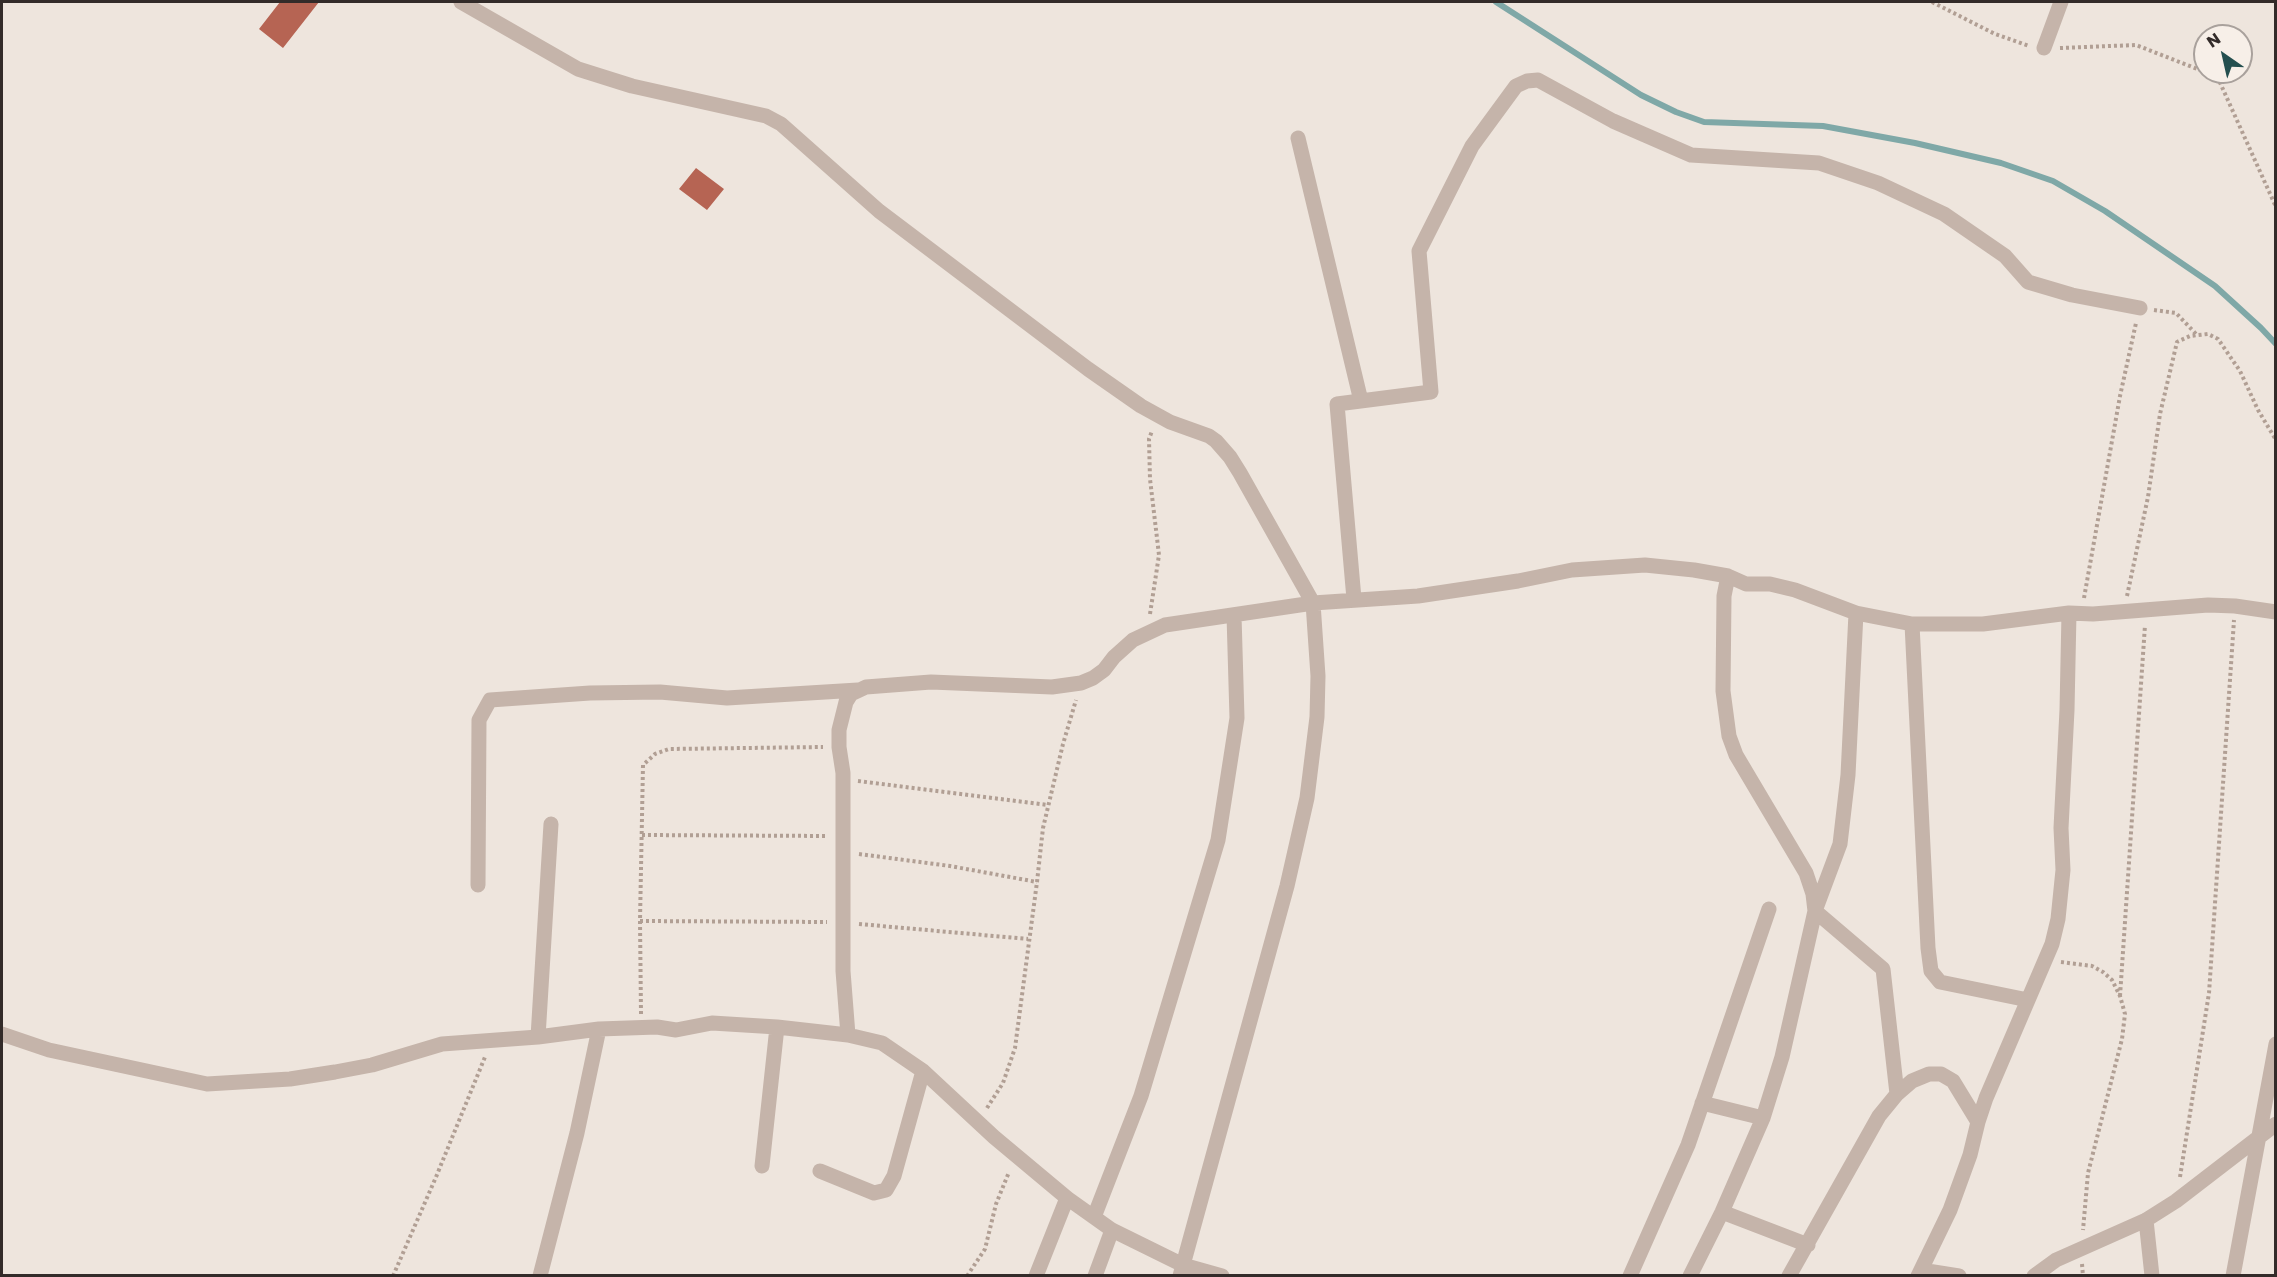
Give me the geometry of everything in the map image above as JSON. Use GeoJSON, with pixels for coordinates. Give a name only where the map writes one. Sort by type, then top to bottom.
{"type":"FeatureCollection","features":[{"type":"Feature","properties":{"kind":"street"},"geometry":{"type":"LineString","coordinates":[[460,2],[578,69],[632,86],[766,116],[781,124],[879,211],[1097,375],[1141,406],[1163,418],[1209,436],[1224,450],[1253,494],[1313,603],[1318,676],[1317,717],[1307,798],[1287,886],[1181,1270]]}},
{"type":"Feature","properties":{"kind":"street"},"geometry":{"type":"LineString","coordinates":[[2044,48],[2061,2]]}},
{"type":"Feature","properties":{"kind":"street"},"geometry":{"type":"LineString","coordinates":[[1354,599],[1337,404],[1431,392],[1419,251],[1472,146],[1516,86],[1527,81],[1538,80],[1613,121],[1691,155],[1819,163],[1878,183],[1944,214],[2005,256],[2028,282],[2072,295],[2140,308]]}},
{"type":"Feature","properties":{"kind":"street"},"geometry":{"type":"LineString","coordinates":[[1298,138],[1361,401]]}},
{"type":"Feature","properties":{"kind":"street"},"geometry":{"type":"LineString","coordinates":[[478,885],[479,720],[490,700],[591,693],[660,692],[727,698],[858,690],[886,684],[931,682],[1052,687],[1082,683],[1093,678],[1133,640],[1148,632],[1181,621],[1313,603],[1418,596],[1609,566],[1645,565],[1694,570],[1728,576],[1746,584],[1770,584],[1795,590],[1856,613],[1912,624],[1983,624],[2075,613],[2208,605],[2276,612]]}},
{"type":"Feature","properties":{"kind":"street"},"geometry":{"type":"LineString","coordinates":[[1728,576],[1724,596],[1723,680],[1725,718],[1729,736],[1736,755],[1806,873],[1813,894],[1815,911],[1884,969],[1897,1094]]}},
{"type":"Feature","properties":{"kind":"street"},"geometry":{"type":"LineString","coordinates":[[1690,1275],[1722,1212],[1763,1118],[1782,1057],[1815,911],[1840,844],[1848,775],[1856,613]]}},
{"type":"Feature","properties":{"kind":"street"},"geometry":{"type":"LineString","coordinates":[[1959,1275],[1919,1273],[1950,1210],[1996,1072],[2052,944],[2058,919],[2063,870],[2061,828],[2067,710],[2075,613]]}},
{"type":"Feature","properties":{"kind":"street"},"geometry":{"type":"LineString","coordinates":[[1094,1216],[1141,1096],[1218,840],[1237,718],[1234,615]]}},
{"type":"Feature","properties":{"kind":"street"},"geometry":{"type":"LineString","coordinates":[[1912,624],[1931,971],[1940,982],[2028,1000]]}},
{"type":"Feature","properties":{"kind":"street"},"geometry":{"type":"LineString","coordinates":[[848,1035],[844,997],[843,778],[839,747],[842,711],[851,694],[858,690]]}},
{"type":"Feature","properties":{"kind":"street"},"geometry":{"type":"LineString","coordinates":[[538,1037],[551,824]]}},
{"type":"Feature","properties":{"kind":"street"},"geometry":{"type":"LineString","coordinates":[[1630,1275],[1688,1145],[1769,909]]}},
{"type":"Feature","properties":{"kind":"street"},"geometry":{"type":"LineString","coordinates":[[2,1034],[50,1050],[207,1084],[290,1079],[335,1072],[372,1065],[442,1044],[538,1037],[599,1029],[642,1027],[676,1030],[712,1023],[777,1026],[848,1035],[882,1043],[922,1071],[1067,1198],[1112,1230],[1140,1245],[1156,1250],[1181,1270],[1222,1275]]}},
{"type":"Feature","properties":{"kind":"street"},"geometry":{"type":"LineString","coordinates":[[762,1166],[777,1026]]}},
{"type":"Feature","properties":{"kind":"street"},"geometry":{"type":"LineString","coordinates":[[540,1275],[577,1133],[599,1029]]}},
{"type":"Feature","properties":{"kind":"street"},"geometry":{"type":"LineString","coordinates":[[2234,1275],[2276,1044]]}},
{"type":"Feature","properties":{"kind":"street"},"geometry":{"type":"LineString","coordinates":[[820,1171],[874,1193],[886,1190],[894,1176],[922,1071]]}},
{"type":"Feature","properties":{"kind":"street"},"geometry":{"type":"LineString","coordinates":[[1790,1275],[1879,1116],[1897,1094],[1919,1076],[1941,1074],[1953,1081],[1978,1122]]}},
{"type":"Feature","properties":{"kind":"street"},"geometry":{"type":"LineString","coordinates":[[1702,1103],[1763,1118]]}},
{"type":"Feature","properties":{"kind":"street"},"geometry":{"type":"LineString","coordinates":[[2034,1275],[2056,1260],[2082,1247],[2146,1220],[2176,1201],[2276,1124]]}},
{"type":"Feature","properties":{"kind":"street"},"geometry":{"type":"LineString","coordinates":[[1036,1275],[1067,1198]]}},
{"type":"Feature","properties":{"kind":"street"},"geometry":{"type":"LineString","coordinates":[[1722,1212],[1808,1245]]}},
{"type":"Feature","properties":{"kind":"street"},"geometry":{"type":"LineString","coordinates":[[2146,1220],[2152,1275]]}},
{"type":"Feature","properties":{"kind":"street"},"geometry":{"type":"LineString","coordinates":[[1095,1275],[1112,1230]]}},
{"type":"Feature","properties":{"kind":"path"},"geometry":{"type":"LineString","coordinates":[[2221,84],[2276,207]]}},
{"type":"Feature","properties":{"kind":"path"},"geometry":{"type":"LineString","coordinates":[[2075,613],[2140,308],[2176,314],[2198,335]]}},
{"type":"Feature","properties":{"kind":"path"},"geometry":{"type":"LineString","coordinates":[[2123,611],[2148,497],[2160,414],[2177,342],[2208,334],[2218,339],[2240,371],[2258,410],[2276,440]]}},
{"type":"Feature","properties":{"kind":"path"},"geometry":{"type":"LineString","coordinates":[[1148,632],[1159,555],[1150,480],[1149,439],[1154,426],[1163,418]]}},
{"type":"Feature","properties":{"kind":"path"},"geometry":{"type":"LineString","coordinates":[[2176,1201],[2209,993],[2235,606]]}},
{"type":"Feature","properties":{"kind":"path"},"geometry":{"type":"LineString","coordinates":[[2120,996],[2146,610]]}},
{"type":"Feature","properties":{"kind":"path"},"geometry":{"type":"LineString","coordinates":[[978,1121],[1003,1083],[1014,1048],[1043,828],[1063,744],[1082,683]]}},
{"type":"Feature","properties":{"kind":"path"},"geometry":{"type":"LineString","coordinates":[[642,1027],[640,921],[643,765],[655,754],[669,749],[839,747]]}},
{"type":"Feature","properties":{"kind":"path"},"geometry":{"type":"LineString","coordinates":[[843,778],[1048,805]]}},
{"type":"Feature","properties":{"kind":"path"},"geometry":{"type":"LineString","coordinates":[[642,835],[843,837]]}},
{"type":"Feature","properties":{"kind":"path"},"geometry":{"type":"LineString","coordinates":[[844,852],[950,866],[1037,882]]}},
{"type":"Feature","properties":{"kind":"path"},"geometry":{"type":"LineString","coordinates":[[640,921],[844,922],[1028,939]]}},
{"type":"Feature","properties":{"kind":"path"},"geometry":{"type":"LineString","coordinates":[[2044,962],[2092,966],[2112,980],[2125,1014],[2122,1039],[2088,1173],[2082,1247],[2083,1275]]}},
{"type":"Feature","properties":{"kind":"path"},"geometry":{"type":"LineString","coordinates":[[393,1275],[492,1040]]}},
{"type":"Feature","properties":{"kind":"path"},"geometry":{"type":"LineString","coordinates":[[967,1275],[985,1249],[996,1204],[1017,1155]]}},
{"type":"Feature","properties":{"kind":"building"},"geometry":{"type":"Polygon","coordinates":[[[280,2],[319,2],[283,48],[259,29],[280,2]]]}},
{"type":"Feature","properties":{"kind":"building"},"geometry":{"type":"Polygon","coordinates":[[[696,168],[724,189],[707,210],[679,189],[696,168]]]}},
{"type":"Feature","properties":{"kind":"waterway"},"geometry":{"type":"LineString","coordinates":[[1496,2],[1641,95],[1676,112],[1704,122],[1823,126],[1915,143],[2001,163],[2053,181],[2105,211],[2215,286],[2276,344]]}}]}
